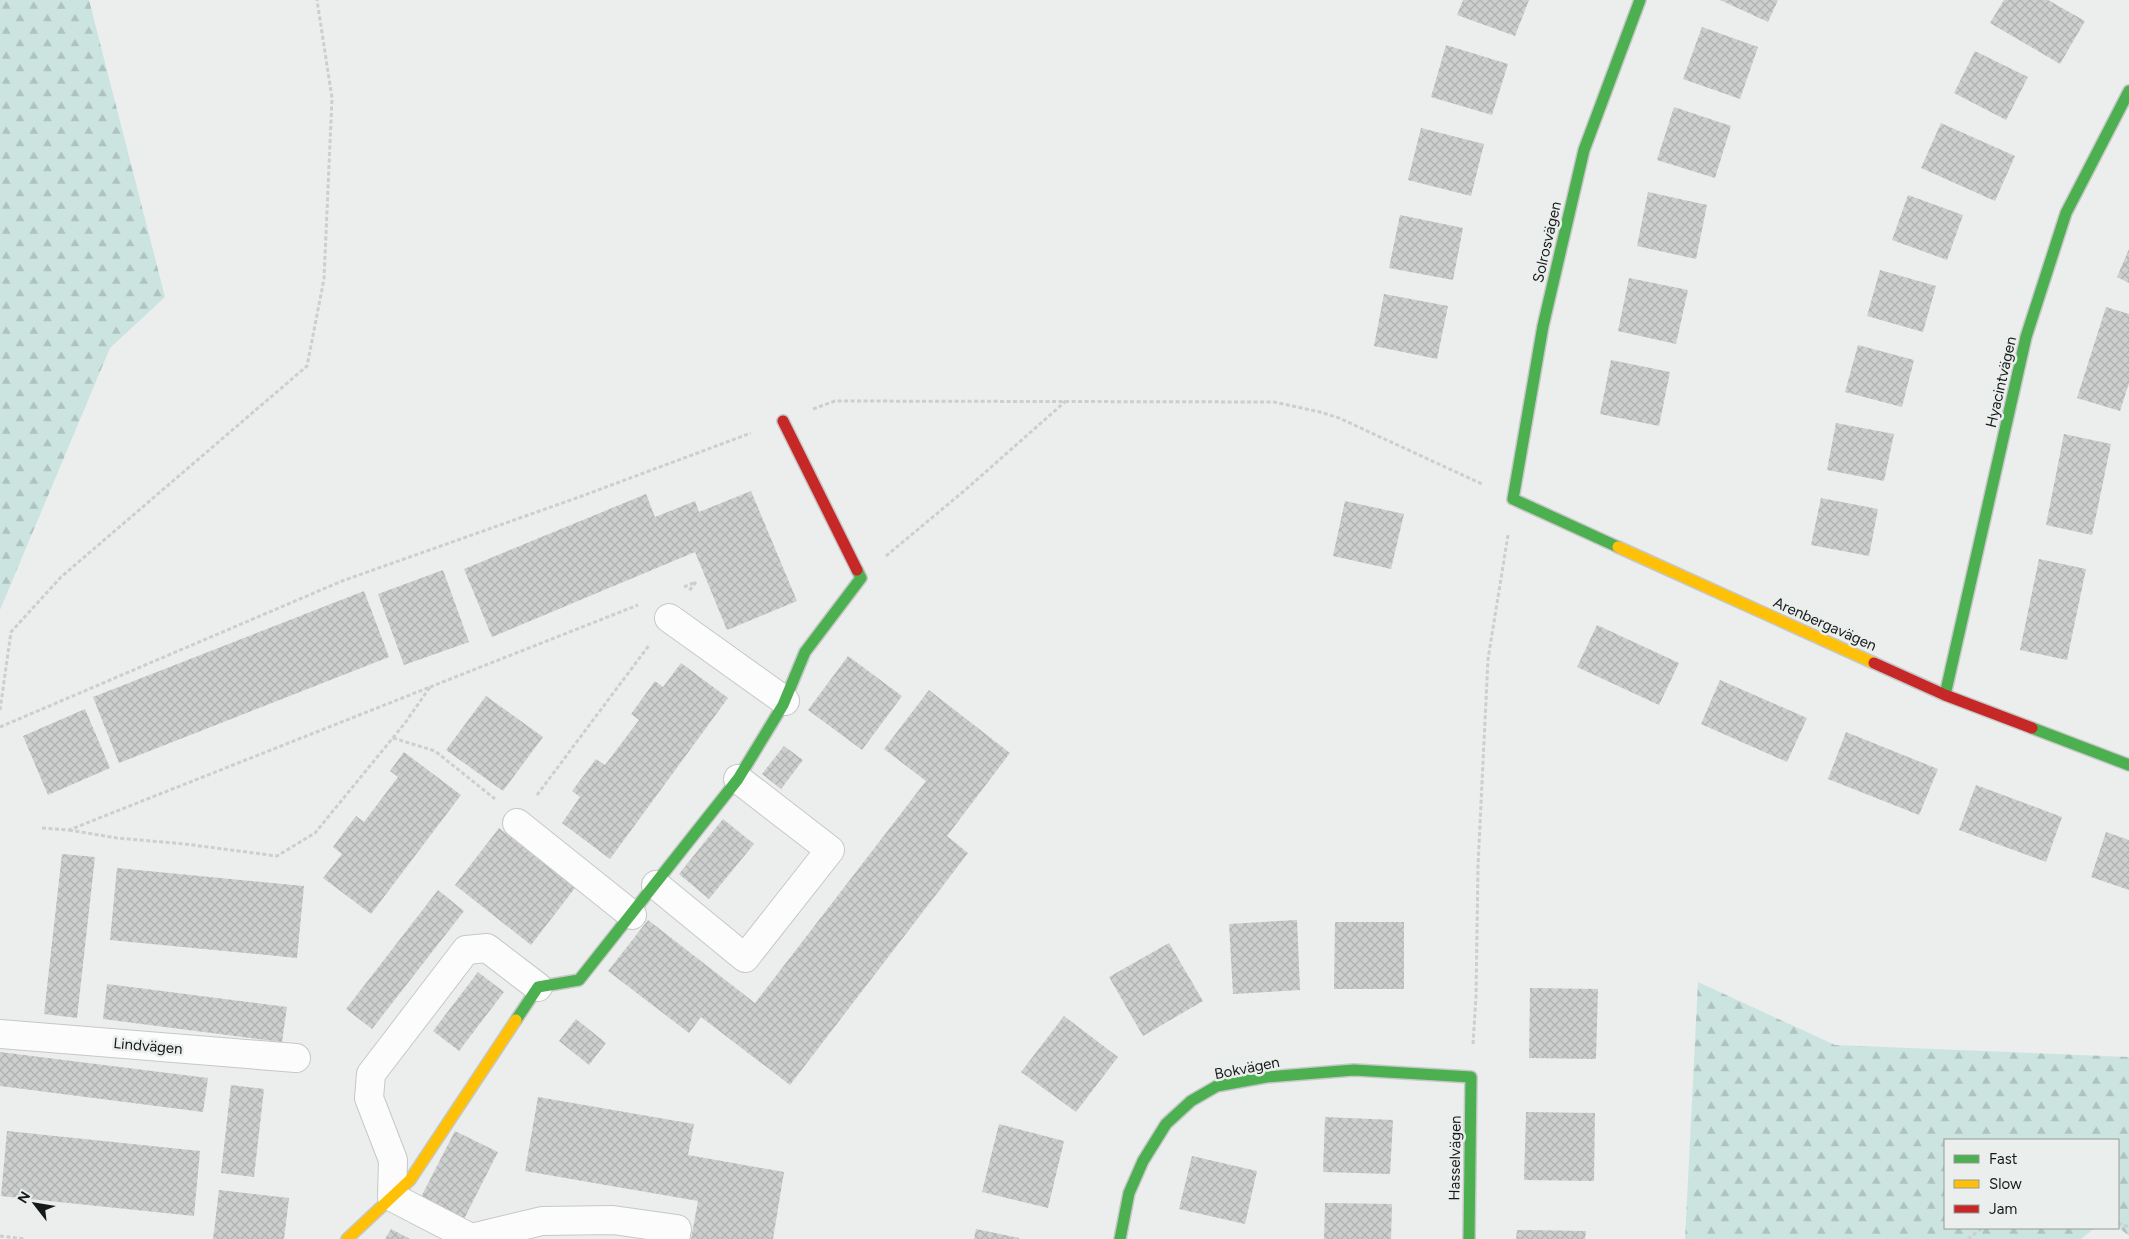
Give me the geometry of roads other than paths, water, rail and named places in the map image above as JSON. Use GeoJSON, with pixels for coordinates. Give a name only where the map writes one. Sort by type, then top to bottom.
{"type":"FeatureCollection","features":[{"type":"Feature","properties":{"kind":"street","name":"Solrosvägen"},"geometry":{"type":"LineString","coordinates":[[1513,499],[1543,326],[1584,150],[1640,0]]}},
{"type":"Feature","properties":{"kind":"street","name":"Hyacintvägen"},"geometry":{"type":"LineString","coordinates":[[1945,695],[2026,337],[2066,213],[2129,91]]}},
{"type":"Feature","properties":{"kind":"street"},"geometry":{"type":"LineString","coordinates":[[347,1239],[410,1180],[538,987],[579,980],[656,886],[738,779],[785,700],[805,652],[861,578],[783,421]]}},
{"type":"Feature","properties":{"kind":"street","name":"Arenbergavägen"},"geometry":{"type":"LineString","coordinates":[[1513,499],[1945,695],[2129,765]]}},
{"type":"Feature","properties":{"kind":"street"},"geometry":{"type":"LineString","coordinates":[[669,618],[785,700]]}},
{"type":"Feature","properties":{"kind":"street"},"geometry":{"type":"LineString","coordinates":[[656,886],[745,958],[830,850],[738,779]]}},
{"type":"Feature","properties":{"kind":"street"},"geometry":{"type":"LineString","coordinates":[[517,823],[632,915]]}},
{"type":"Feature","properties":{"kind":"street"},"geometry":{"type":"LineString","coordinates":[[392,1197],[393,1160],[369,1098],[371,1074],[466,950],[487,948],[538,987]]}},
{"type":"Feature","properties":{"kind":"street","name":"Lindvägen"},"geometry":{"type":"LineString","coordinates":[[0,1034],[296,1058]]}},
{"type":"Feature","properties":{"kind":"street","name":"Bokvägen"},"geometry":{"type":"LineString","coordinates":[[1120,1239],[1129,1193],[1143,1161],[1166,1124],[1191,1101],[1217,1086],[1266,1077],[1354,1070],[1471,1077]]}},
{"type":"Feature","properties":{"kind":"street","name":"Hasselvägen"},"geometry":{"type":"LineString","coordinates":[[1469,1239],[1471,1077]]}},
{"type":"Feature","properties":{"kind":"street"},"geometry":{"type":"LineString","coordinates":[[392,1197],[471,1238],[542,1221],[613,1220],[676,1229],[675,1239]]}}]}
